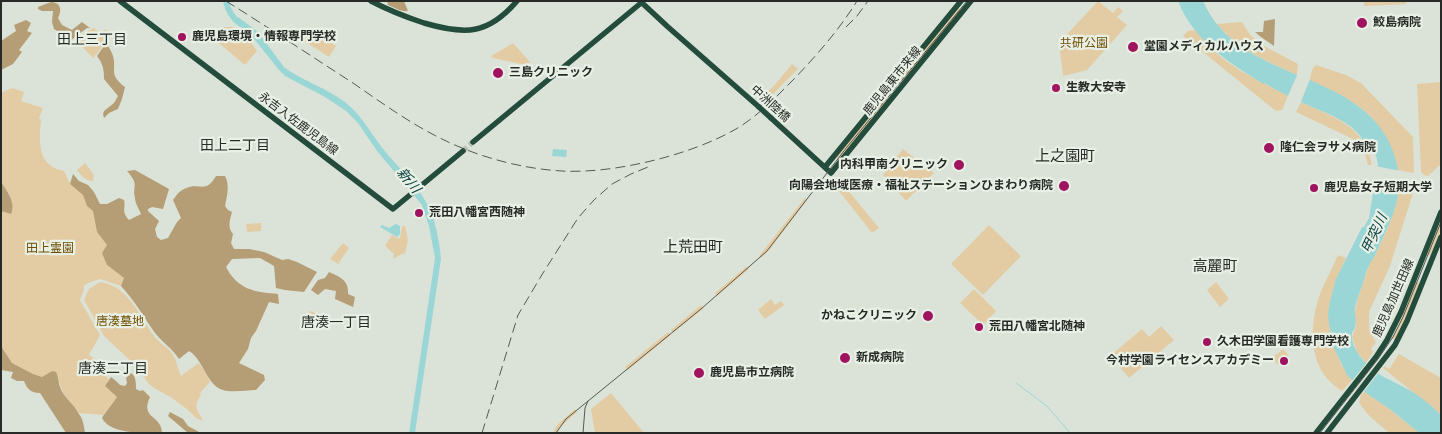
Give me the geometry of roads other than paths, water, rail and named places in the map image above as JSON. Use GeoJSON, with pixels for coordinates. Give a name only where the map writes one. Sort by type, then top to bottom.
{"type":"FeatureCollection","features":[{"type":"Feature","properties":{"kind":"main road","name":"永吉入佐鹿児島線"},"geometry":{"type":"LineString","coordinates":[[120,1],[393,208],[462,151]]}},
{"type":"Feature","properties":{"kind":"main road"},"geometry":{"type":"LineString","coordinates":[[371,1],[407,17],[440,28],[458,31],[472,30],[489,25],[498,20],[517,1]]}},
{"type":"Feature","properties":{"kind":"main road","name":"鹿児島東市来線"},"geometry":{"type":"LineString","coordinates":[[825,167],[961,1]]}},
{"type":"Feature","properties":{"kind":"main road","name":"鹿児島東市来線"},"geometry":{"type":"LineString","coordinates":[[831,172],[971,1]]}},
{"type":"Feature","properties":{"kind":"main road"},"geometry":{"type":"LineString","coordinates":[[473,142],[641,2]]}},
{"type":"Feature","properties":{"kind":"main road","name":"中洲陸橋"},"geometry":{"type":"LineString","coordinates":[[641,2],[831,172]]}},
{"type":"Feature","properties":{"kind":"main road","name":"鹿児島加世田線"},"geometry":{"type":"LineString","coordinates":[[1316,433],[1376,357],[1394,328],[1441,212]]}},
{"type":"Feature","properties":{"kind":"main road","name":"鹿児島加世田線"},"geometry":{"type":"LineString","coordinates":[[1327,433],[1392,349],[1402,331],[1441,237]]}},
{"type":"Feature","properties":{"kind":"water","name":"甲突川"},"geometry":{"type":"Polygon","coordinates":[[[1178,1],[1203,1],[1220,27],[1242,47],[1268,62],[1324,86],[1350,100],[1372,118],[1389,142],[1398,172],[1398,199],[1389,225],[1367,270],[1357,300],[1355,310],[1356,325],[1352,333],[1352,339],[1359,355],[1371,368],[1415,393],[1441,415],[1441,433],[1419,433],[1391,410],[1363,391],[1347,375],[1334,348],[1328,314],[1330,301],[1336,279],[1362,227],[1364,227],[1369,218],[1373,193],[1377,189],[1378,177],[1377,159],[1373,148],[1369,143],[1364,142],[1354,129],[1347,124],[1264,84],[1214,50],[1193,28],[1178,1]]]}},
{"type":"Feature","properties":{"kind":"water"},"geometry":{"type":"Polygon","coordinates":[[[238,17],[258,32],[284,67],[331,93],[351,107],[384,150],[414,184],[431,211],[438,235],[441,259],[415,433],[409,433],[435,258],[429,226],[422,205],[377,151],[358,123],[346,111],[325,97],[285,76],[251,35],[235,22],[238,17]]]}},
{"type":"Feature","properties":{"kind":"water"},"geometry":{"type":"Polygon","coordinates":[[[553,149],[567,150],[566,157],[552,156],[553,149]]]}},
{"type":"Feature","properties":{"kind":"water"},"geometry":{"type":"Polygon","coordinates":[[[396,224],[400,226],[400,234],[397,237],[380,227],[382,225],[389,228],[396,224]]]}},
{"type":"Feature","properties":{"kind":"waterway","name":"新川"},"geometry":{"type":"LineString","coordinates":[[226,1],[231,14],[241,24]]}},
{"type":"Feature","properties":{"kind":"waterway"},"geometry":{"type":"LineString","coordinates":[[1016,383],[1047,406],[1070,433]]}},
{"type":"Feature","properties":{"kind":"tunnel"},"geometry":{"type":"LineString","coordinates":[[463,151],[473,142]]}},
{"type":"Feature","properties":{"kind":"tram line"},"geometry":{"type":"LineString","coordinates":[[556,433],[566,419],[701,309],[767,251],[847,147],[967,1]]}},
{"type":"Feature","properties":{"kind":"tram line"},"geometry":{"type":"LineString","coordinates":[[1320,433],[1393,337],[1403,317],[1441,222]]}},
{"type":"Feature","properties":{"kind":"tram line"},"geometry":{"type":"LineString","coordinates":[[583,433],[585,408],[588,401]]}},
{"type":"Feature","properties":{"kind":"railway"},"geometry":{"type":"LineString","coordinates":[[226,1],[397,113],[442,139],[486,157],[532,168],[562,171],[605,169],[652,161],[697,147],[736,129],[766,106],[802,71],[835,32],[857,1]]}},
{"type":"Feature","properties":{"kind":"railway"},"geometry":{"type":"LineString","coordinates":[[846,27],[868,1]]}},
{"type":"Feature","properties":{"kind":"railway"},"geometry":{"type":"LineString","coordinates":[[482,433],[518,315],[543,273],[578,218],[594,200],[612,184],[648,167]]}},
{"type":"Feature","properties":{"kind":"place","name":"鮫島病院"},"geometry":{"type":"Point","coordinates":[1362,23]}},
{"type":"Feature","properties":{"kind":"place","name":"鹿児島環境・情報専門学校"},"geometry":{"type":"Point","coordinates":[182,37]}},
{"type":"Feature","properties":{"kind":"place","name":"堂園メディカルハウス"},"geometry":{"type":"Point","coordinates":[1133,47]}},
{"type":"Feature","properties":{"kind":"place","name":"三島クリニック"},"geometry":{"type":"Point","coordinates":[498,73]}},
{"type":"Feature","properties":{"kind":"place","name":"生教大安寺"},"geometry":{"type":"Point","coordinates":[1056,88]}},
{"type":"Feature","properties":{"kind":"place","name":"隆仁会ヲサメ病院"},"geometry":{"type":"Point","coordinates":[1269,148]}},
{"type":"Feature","properties":{"kind":"place","name":"内科甲南クリニック"},"geometry":{"type":"Point","coordinates":[959,165]}},
{"type":"Feature","properties":{"kind":"place","name":"向陽会地域医療・福祉ステーションひまわり病院"},"geometry":{"type":"Point","coordinates":[1064,186]}},
{"type":"Feature","properties":{"kind":"place","name":"鹿児島女子短期大学"},"geometry":{"type":"Point","coordinates":[1314,188]}},
{"type":"Feature","properties":{"kind":"place","name":"荒田八幡宮西随神"},"geometry":{"type":"Point","coordinates":[419,213]}},
{"type":"Feature","properties":{"kind":"place","name":"かねこクリニック"},"geometry":{"type":"Point","coordinates":[928,316]}},
{"type":"Feature","properties":{"kind":"place","name":"荒田八幡宮北随神"},"geometry":{"type":"Point","coordinates":[979,327]}},
{"type":"Feature","properties":{"kind":"place","name":"久木田学園看護専門学校"},"geometry":{"type":"Point","coordinates":[1207,342]}},
{"type":"Feature","properties":{"kind":"place","name":"新成病院"},"geometry":{"type":"Point","coordinates":[845,358]}},
{"type":"Feature","properties":{"kind":"place","name":"今村学園ライセンスアカデミー"},"geometry":{"type":"Point","coordinates":[1284,361]}},
{"type":"Feature","properties":{"kind":"place","name":"鹿児島市立病院"},"geometry":{"type":"Point","coordinates":[699,373]}},
{"type":"Feature","properties":{"kind":"district","name":"田上三丁目"},"geometry":{"type":"Point","coordinates":[92,40]}},
{"type":"Feature","properties":{"kind":"district","name":"田上二丁目"},"geometry":{"type":"Point","coordinates":[235,146]}},
{"type":"Feature","properties":{"kind":"district","name":"上之園町"},"geometry":{"type":"Point","coordinates":[1065,157]}},
{"type":"Feature","properties":{"kind":"district","name":"上荒田町"},"geometry":{"type":"Point","coordinates":[693,248]}},
{"type":"Feature","properties":{"kind":"district","name":"高麗町"},"geometry":{"type":"Point","coordinates":[1215,267]}},
{"type":"Feature","properties":{"kind":"district","name":"唐湊一丁目"},"geometry":{"type":"Point","coordinates":[336,323]}},
{"type":"Feature","properties":{"kind":"district","name":"唐湊二丁目"},"geometry":{"type":"Point","coordinates":[113,369]}},
{"type":"Feature","properties":{"kind":"park label","name":"共研公園"},"geometry":{"type":"Point","coordinates":[1084,44]}},
{"type":"Feature","properties":{"kind":"park label","name":"田上霊園"},"geometry":{"type":"Point","coordinates":[50,249]}},
{"type":"Feature","properties":{"kind":"park label","name":"唐湊墓地"},"geometry":{"type":"Point","coordinates":[120,322]}}]}
